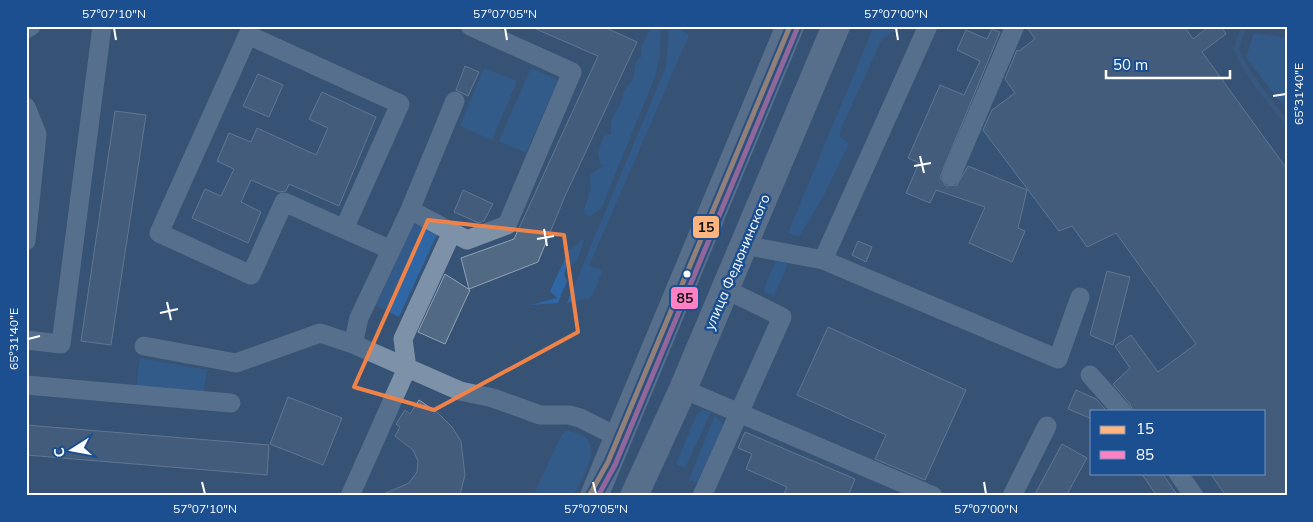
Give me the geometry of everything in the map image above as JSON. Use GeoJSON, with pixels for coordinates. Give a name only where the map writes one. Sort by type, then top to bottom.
{"type":"FeatureCollection","features":[{"type":"Feature","properties":{"kind":"highway"},"geometry":{"type":"LineString","coordinates":[[594,496],[790,26]]}},
{"type":"Feature","properties":{"kind":"highway","name":"улица Федюнинского"},"geometry":{"type":"LineString","coordinates":[[634,496],[726,290],[836,26]]}},
{"type":"Feature","properties":{"kind":"lane"},"geometry":{"type":"LineString","coordinates":[[26,29],[31,26]]}},
{"type":"Feature","properties":{"kind":"lane"},"geometry":{"type":"LineString","coordinates":[[26,340],[61,344],[102,26]]}},
{"type":"Feature","properties":{"kind":"lane"},"geometry":{"type":"LineString","coordinates":[[410,210],[467,240],[507,225],[572,72],[470,26]]}},
{"type":"Feature","properties":{"kind":"lane"},"geometry":{"type":"LineString","coordinates":[[823,260],[928,26]]}},
{"type":"Feature","properties":{"kind":"lane"},"geometry":{"type":"LineString","coordinates":[[951,176],[972,132],[1015,26]]}},
{"type":"Feature","properties":{"kind":"lane"},"geometry":{"type":"LineString","coordinates":[[344,229],[400,104],[248,35],[159,233],[251,274],[284,202],[344,229],[391,250]]}},
{"type":"Feature","properties":{"kind":"lane"},"geometry":{"type":"LineString","coordinates":[[353,344],[359,318],[410,210],[455,101]]}},
{"type":"Feature","properties":{"kind":"lane"},"geometry":{"type":"LineString","coordinates":[[26,107],[37,134],[26,241]]}},
{"type":"Feature","properties":{"kind":"lane"},"geometry":{"type":"LineString","coordinates":[[350,496],[407,368],[403,338],[452,232]]}},
{"type":"Feature","properties":{"kind":"lane"},"geometry":{"type":"LineString","coordinates":[[744,245],[823,260],[1058,359],[1080,298]]}},
{"type":"Feature","properties":{"kind":"lane"},"geometry":{"type":"LineString","coordinates":[[702,496],[782,317],[726,290]]}},
{"type":"Feature","properties":{"kind":"lane"},"geometry":{"type":"LineString","coordinates":[[144,346],[236,363],[320,333],[353,344],[460,390],[493,398],[540,415],[569,415],[580,418],[618,437]]}},
{"type":"Feature","properties":{"kind":"lane"},"geometry":{"type":"LineString","coordinates":[[1090,375],[1121,410]]}},
{"type":"Feature","properties":{"kind":"lane"},"geometry":{"type":"LineString","coordinates":[[26,385],[231,403]]}},
{"type":"Feature","properties":{"kind":"lane"},"geometry":{"type":"LineString","coordinates":[[683,389],[933,496]]}},
{"type":"Feature","properties":{"kind":"lane"},"geometry":{"type":"LineString","coordinates":[[1012,496],[1047,426]]}},
{"type":"Feature","properties":{"kind":"lane"},"geometry":{"type":"LineString","coordinates":[[1179,474],[1194,496]]}},
{"type":"Feature","properties":{"kind":"highlighted area"},"geometry":{"type":"Polygon","coordinates":[[[428,220],[564,235],[578,332],[434,410],[354,387],[428,220]]]}},
{"type":"Feature","properties":{"kind":"shaded area"},"geometry":{"type":"Polygon","coordinates":[[[643,26],[661,26],[660,53],[656,74],[601,209],[590,216],[585,215],[584,210],[591,188],[590,175],[604,166],[600,163],[598,152],[604,136],[611,134],[611,121],[622,100],[624,90],[633,80],[636,61],[641,57],[641,48],[650,30],[643,26]]]}},
{"type":"Feature","properties":{"kind":"shaded area"},"geometry":{"type":"Polygon","coordinates":[[[669,26],[675,26],[689,35],[589,266],[598,268],[602,272],[591,298],[567,303],[666,67],[669,26]]]}},
{"type":"Feature","properties":{"kind":"shaded area"},"geometry":{"type":"Polygon","coordinates":[[[874,26],[899,26],[881,41],[840,131],[840,136],[849,144],[825,193],[799,237],[788,233],[874,26]]]}},
{"type":"Feature","properties":{"kind":"shaded area"},"geometry":{"type":"Polygon","coordinates":[[[1254,33],[1287,38],[1287,111],[1246,57],[1254,33]]]}},
{"type":"Feature","properties":{"kind":"shaded area"},"geometry":{"type":"Polygon","coordinates":[[[484,68],[517,81],[492,140],[460,126],[484,68]]]}},
{"type":"Feature","properties":{"kind":"shaded area"},"geometry":{"type":"Polygon","coordinates":[[[531,68],[558,80],[526,153],[499,141],[531,68]]]}},
{"type":"Feature","properties":{"kind":"shaded area"},"geometry":{"type":"Polygon","coordinates":[[[414,224],[437,235],[399,317],[376,306],[414,224]]]}},
{"type":"Feature","properties":{"kind":"shaded area"},"geometry":{"type":"Polygon","coordinates":[[[585,238],[576,263],[567,265],[564,275],[567,281],[558,303],[530,305],[557,298],[550,291],[569,250],[585,238]]]}},
{"type":"Feature","properties":{"kind":"shaded area"},"geometry":{"type":"Polygon","coordinates":[[[778,256],[789,261],[774,296],[763,291],[778,256]]]}},
{"type":"Feature","properties":{"kind":"shaded area"},"geometry":{"type":"Polygon","coordinates":[[[140,358],[207,370],[203,396],[136,389],[140,358]]]}},
{"type":"Feature","properties":{"kind":"shaded area"},"geometry":{"type":"Polygon","coordinates":[[[703,410],[711,412],[685,468],[676,464],[697,414],[703,410]]]}},
{"type":"Feature","properties":{"kind":"shaded area"},"geometry":{"type":"Polygon","coordinates":[[[715,415],[723,425],[697,483],[689,480],[715,415]]]}},
{"type":"Feature","properties":{"kind":"shaded area"},"geometry":{"type":"Polygon","coordinates":[[[568,430],[586,437],[590,444],[590,459],[581,482],[573,496],[533,496],[562,434],[568,430]]]}},
{"type":"Feature","properties":{"kind":"building"},"geometry":{"type":"Polygon","coordinates":[[[529,26],[602,26],[637,42],[565,196],[538,262],[469,289],[461,258],[514,239],[598,56],[529,26]]]}},
{"type":"Feature","properties":{"kind":"building"},"geometry":{"type":"Polygon","coordinates":[[[1026,26],[1184,26],[1193,39],[1210,26],[1221,26],[1226,34],[1202,52],[1287,169],[1287,496],[1226,496],[1211,474],[1266,474],[1266,410],[1133,410],[1130,404],[1113,384],[1130,368],[1115,346],[1131,335],[1158,372],[1196,344],[1116,233],[1087,247],[1072,226],[1059,231],[983,130],[992,110],[1015,93],[1005,79],[1017,50],[1019,51],[1035,39],[1026,26]]]}},
{"type":"Feature","properties":{"kind":"building"},"geometry":{"type":"Polygon","coordinates":[[[992,29],[1000,32],[940,177],[946,186],[957,185],[968,166],[1027,190],[1018,228],[1025,231],[1012,262],[969,243],[985,207],[936,190],[930,203],[906,193],[919,163],[908,158],[940,85],[964,95],[980,61],[957,50],[966,30],[987,39],[992,29]]]}},
{"type":"Feature","properties":{"kind":"building"},"geometry":{"type":"Polygon","coordinates":[[[465,66],[479,72],[468,96],[456,90],[465,66]]]}},
{"type":"Feature","properties":{"kind":"building"},"geometry":{"type":"Polygon","coordinates":[[[258,74],[283,85],[269,117],[243,106],[258,74]]]}},
{"type":"Feature","properties":{"kind":"building"},"geometry":{"type":"Polygon","coordinates":[[[322,92],[376,117],[339,206],[289,184],[286,191],[279,192],[251,180],[241,202],[261,212],[248,243],[192,218],[205,189],[221,196],[234,169],[217,161],[229,133],[251,142],[257,128],[316,155],[328,128],[309,119],[322,92]]]}},
{"type":"Feature","properties":{"kind":"building"},"geometry":{"type":"Polygon","coordinates":[[[115,111],[146,115],[111,345],[81,341],[115,111]]]}},
{"type":"Feature","properties":{"kind":"building"},"geometry":{"type":"Polygon","coordinates":[[[463,190],[493,204],[484,221],[479,223],[454,212],[463,190]]]}},
{"type":"Feature","properties":{"kind":"building"},"geometry":{"type":"Polygon","coordinates":[[[858,241],[872,247],[866,262],[852,255],[858,241]]]}},
{"type":"Feature","properties":{"kind":"building"},"geometry":{"type":"Polygon","coordinates":[[[1107,271],[1130,277],[1113,345],[1090,335],[1107,271]]]}},
{"type":"Feature","properties":{"kind":"building"},"geometry":{"type":"Polygon","coordinates":[[[445,274],[470,290],[445,344],[418,332],[445,274]]]}},
{"type":"Feature","properties":{"kind":"building"},"geometry":{"type":"Polygon","coordinates":[[[828,327],[966,390],[925,480],[875,459],[886,435],[797,395],[828,327]]]}},
{"type":"Feature","properties":{"kind":"building"},"geometry":{"type":"Polygon","coordinates":[[[1076,390],[1096,399],[1106,410],[1090,410],[1090,418],[1068,409],[1076,390]]]}},
{"type":"Feature","properties":{"kind":"building"},"geometry":{"type":"Polygon","coordinates":[[[288,397],[342,418],[323,465],[270,444],[288,397]]]}},
{"type":"Feature","properties":{"kind":"building"},"geometry":{"type":"Polygon","coordinates":[[[419,400],[438,413],[452,427],[461,441],[465,475],[459,496],[379,496],[409,483],[417,472],[418,461],[413,450],[395,436],[400,427],[396,424],[405,410],[410,414],[419,400]]]}},
{"type":"Feature","properties":{"kind":"building"},"geometry":{"type":"Polygon","coordinates":[[[26,425],[269,445],[267,475],[26,455],[26,425]]]}},
{"type":"Feature","properties":{"kind":"building"},"geometry":{"type":"Polygon","coordinates":[[[745,432],[855,479],[848,496],[783,496],[787,487],[746,469],[752,454],[738,448],[745,432]]]}},
{"type":"Feature","properties":{"kind":"building"},"geometry":{"type":"Polygon","coordinates":[[[1062,444],[1087,458],[1066,496],[1034,496],[1062,444]]]}},
{"type":"Feature","properties":{"kind":"building"},"geometry":{"type":"Polygon","coordinates":[[[1142,474],[1163,474],[1178,496],[1157,496],[1142,474]]]}},
{"type":"Feature","properties":{"kind":"waterway"},"geometry":{"type":"LineString","coordinates":[[1244,26],[1236,49],[1252,78],[1287,123]]}},
{"type":"Feature","properties":{"kind":"transit line","name":"15"},"geometry":{"type":"LineString","coordinates":[[589,496],[608,462],[790,26]]}},
{"type":"Feature","properties":{"kind":"transit line","name":"85"},"geometry":{"type":"LineString","coordinates":[[598,496],[615,465],[797,29]]}}]}
